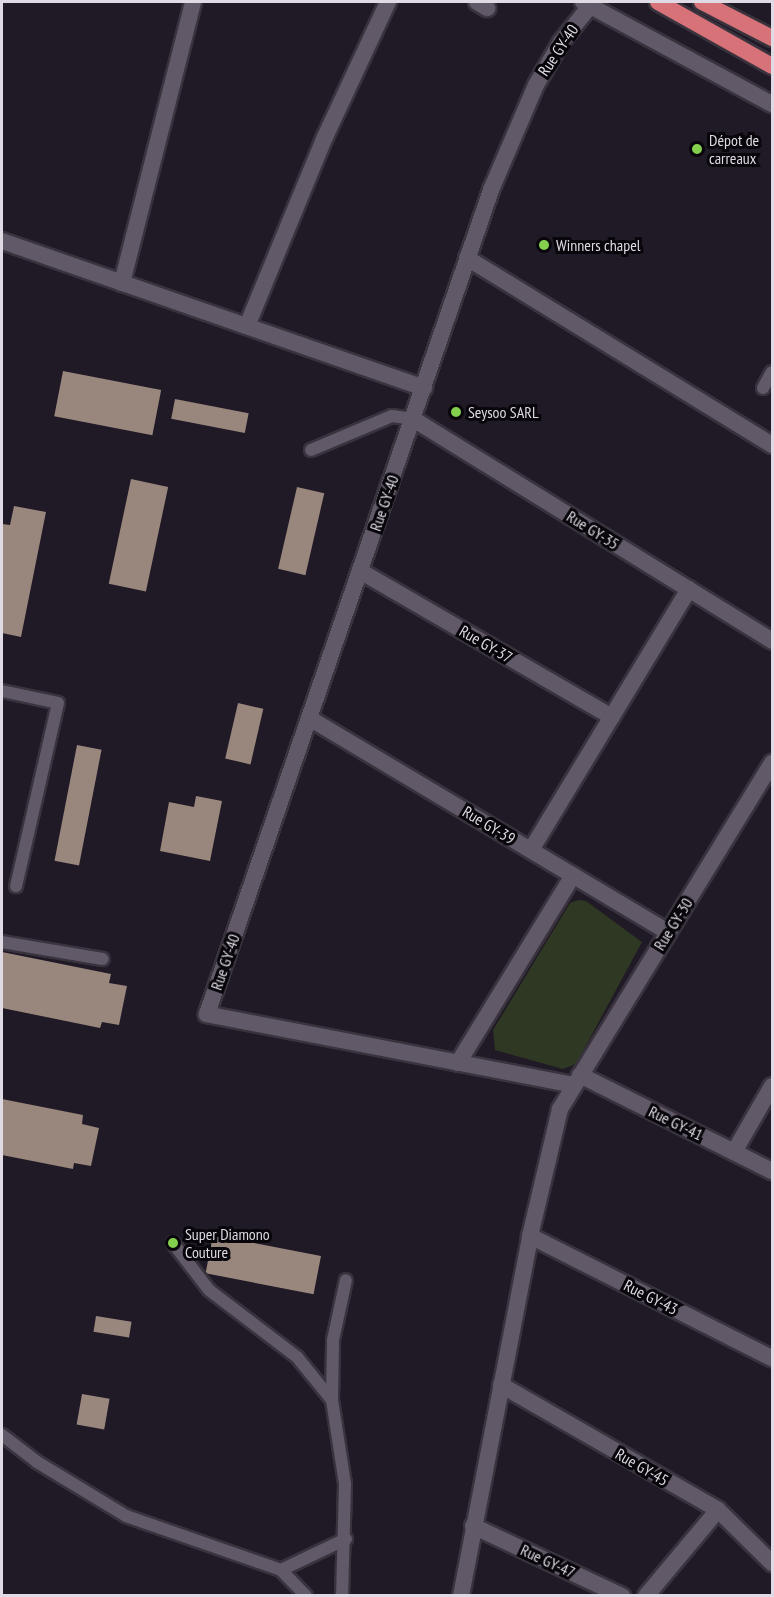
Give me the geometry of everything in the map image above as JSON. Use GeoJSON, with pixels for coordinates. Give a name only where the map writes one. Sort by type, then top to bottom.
{"type":"FeatureCollection","features":[{"type":"Feature","properties":{"kind":"highway"},"geometry":{"type":"LineString","coordinates":[[658,2],[772,66]]}},
{"type":"Feature","properties":{"kind":"highway"},"geometry":{"type":"LineString","coordinates":[[702,2],[772,38]]}},
{"type":"Feature","properties":{"kind":"street"},"geometry":{"type":"LineString","coordinates":[[122,283],[193,2]]}},
{"type":"Feature","properties":{"kind":"street"},"geometry":{"type":"LineString","coordinates":[[247,326],[325,137],[388,2]]}},
{"type":"Feature","properties":{"kind":"street"},"geometry":{"type":"LineString","coordinates":[[587,4],[772,104]]}},
{"type":"Feature","properties":{"kind":"street","name":"Rue GY-40"},"geometry":{"type":"LineString","coordinates":[[207,1014],[491,190],[536,85],[587,4]]}},
{"type":"Feature","properties":{"kind":"street"},"geometry":{"type":"LineString","coordinates":[[2,241],[424,388]]}},
{"type":"Feature","properties":{"kind":"street"},"geometry":{"type":"LineString","coordinates":[[467,258],[772,446]]}},
{"type":"Feature","properties":{"kind":"street","name":"Rue GY-35"},"geometry":{"type":"LineString","coordinates":[[413,418],[772,641]]}},
{"type":"Feature","properties":{"kind":"street","name":"Rue GY-37"},"geometry":{"type":"LineString","coordinates":[[360,571],[612,717]]}},
{"type":"Feature","properties":{"kind":"street"},"geometry":{"type":"LineString","coordinates":[[531,850],[689,589]]}},
{"type":"Feature","properties":{"kind":"street","name":"Rue GY-39"},"geometry":{"type":"LineString","coordinates":[[309,718],[668,932]]}},
{"type":"Feature","properties":{"kind":"street","name":"Rue GY-30"},"geometry":{"type":"LineString","coordinates":[[461,1596],[530,1236],[560,1109],[772,763]]}},
{"type":"Feature","properties":{"kind":"street"},"geometry":{"type":"LineString","coordinates":[[458,1063],[573,875]]}},
{"type":"Feature","properties":{"kind":"street","name":"Rue GY-41"},"geometry":{"type":"LineString","coordinates":[[207,1014],[458,1063],[577,1080],[772,1171]]}},
{"type":"Feature","properties":{"kind":"street"},"geometry":{"type":"LineString","coordinates":[[734,1152],[772,1086]]}},
{"type":"Feature","properties":{"kind":"street","name":"Rue GY-43"},"geometry":{"type":"LineString","coordinates":[[530,1236],[772,1358]]}},
{"type":"Feature","properties":{"kind":"street","name":"Rue GY-45"},"geometry":{"type":"LineString","coordinates":[[501,1385],[718,1510],[772,1563]]}},
{"type":"Feature","properties":{"kind":"street"},"geometry":{"type":"LineString","coordinates":[[646,1596],[718,1510]]}},
{"type":"Feature","properties":{"kind":"street","name":"Rue GY-47"},"geometry":{"type":"LineString","coordinates":[[473,1526],[622,1596]]}},
{"type":"Feature","properties":{"kind":"lane"},"geometry":{"type":"LineString","coordinates":[[763,387],[772,372]]}},
{"type":"Feature","properties":{"kind":"lane"},"geometry":{"type":"LineString","coordinates":[[311,450],[392,416],[413,418]]}},
{"type":"Feature","properties":{"kind":"lane"},"geometry":{"type":"LineString","coordinates":[[2,691],[58,703],[16,886]]}},
{"type":"Feature","properties":{"kind":"lane"},"geometry":{"type":"LineString","coordinates":[[2,942],[103,960]]}},
{"type":"Feature","properties":{"kind":"lane"},"geometry":{"type":"LineString","coordinates":[[173,1244],[209,1290],[297,1357],[332,1400]]}},
{"type":"Feature","properties":{"kind":"lane"},"geometry":{"type":"LineString","coordinates":[[342,1596],[346,1539],[345,1484],[332,1400],[333,1340],[346,1280]]}},
{"type":"Feature","properties":{"kind":"lane"},"geometry":{"type":"LineString","coordinates":[[2,1435],[37,1462],[126,1516],[281,1570],[306,1596]]}},
{"type":"Feature","properties":{"kind":"lane"},"geometry":{"type":"LineString","coordinates":[[281,1570],[346,1539]]}},
{"type":"Feature","properties":{"kind":"green space"},"geometry":{"type":"Polygon","coordinates":[[[578,900],[586,901],[642,942],[576,1064],[563,1069],[495,1050],[493,1030],[570,903],[578,900]]]}},
{"type":"Feature","properties":{"kind":"building"},"geometry":{"type":"Polygon","coordinates":[[[63,371],[161,390],[152,435],[54,416],[63,371]]]}},
{"type":"Feature","properties":{"kind":"building"},"geometry":{"type":"Polygon","coordinates":[[[175,399],[249,413],[245,433],[171,419],[175,399]]]}},
{"type":"Feature","properties":{"kind":"building"},"geometry":{"type":"Polygon","coordinates":[[[131,479],[168,487],[146,592],[109,584],[131,479]]]}},
{"type":"Feature","properties":{"kind":"building"},"geometry":{"type":"Polygon","coordinates":[[[297,487],[324,493],[305,575],[278,569],[297,487]]]}},
{"type":"Feature","properties":{"kind":"building"},"geometry":{"type":"Polygon","coordinates":[[[14,506],[46,512],[21,637],[2,633],[2,524],[10,525],[14,506]]]}},
{"type":"Feature","properties":{"kind":"building"},"geometry":{"type":"Polygon","coordinates":[[[238,703],[263,709],[251,764],[225,759],[238,703]]]}},
{"type":"Feature","properties":{"kind":"building"},"geometry":{"type":"Polygon","coordinates":[[[77,745],[102,750],[79,866],[54,861],[77,745]]]}},
{"type":"Feature","properties":{"kind":"building"},"geometry":{"type":"Polygon","coordinates":[[[196,796],[222,801],[210,861],[160,851],[169,802],[194,807],[196,796]]]}},
{"type":"Feature","properties":{"kind":"building"},"geometry":{"type":"Polygon","coordinates":[[[2,952],[111,974],[109,983],[127,986],[119,1025],[102,1022],[100,1028],[2,1008],[2,952]]]}},
{"type":"Feature","properties":{"kind":"building"},"geometry":{"type":"Polygon","coordinates":[[[2,1099],[83,1115],[82,1124],[99,1128],[91,1166],[74,1163],[73,1169],[2,1155],[2,1099]]]}},
{"type":"Feature","properties":{"kind":"building"},"geometry":{"type":"Polygon","coordinates":[[[213,1235],[321,1256],[314,1294],[206,1273],[213,1235]]]}},
{"type":"Feature","properties":{"kind":"building"},"geometry":{"type":"Polygon","coordinates":[[[96,1316],[132,1322],[129,1337],[93,1332],[96,1316]]]}},
{"type":"Feature","properties":{"kind":"building"},"geometry":{"type":"Polygon","coordinates":[[[82,1394],[110,1399],[104,1429],[77,1425],[82,1394]]]}},
{"type":"Feature","properties":{"kind":"place","name":"Dépot de carreaux"},"geometry":{"type":"Point","coordinates":[697,149]}},
{"type":"Feature","properties":{"kind":"place","name":"Winners chapel"},"geometry":{"type":"Point","coordinates":[544,245]}},
{"type":"Feature","properties":{"kind":"place","name":"Seysoo SARL"},"geometry":{"type":"Point","coordinates":[456,412]}},
{"type":"Feature","properties":{"kind":"place","name":"Super Diamono Couture"},"geometry":{"type":"Point","coordinates":[173,1243]}}]}
